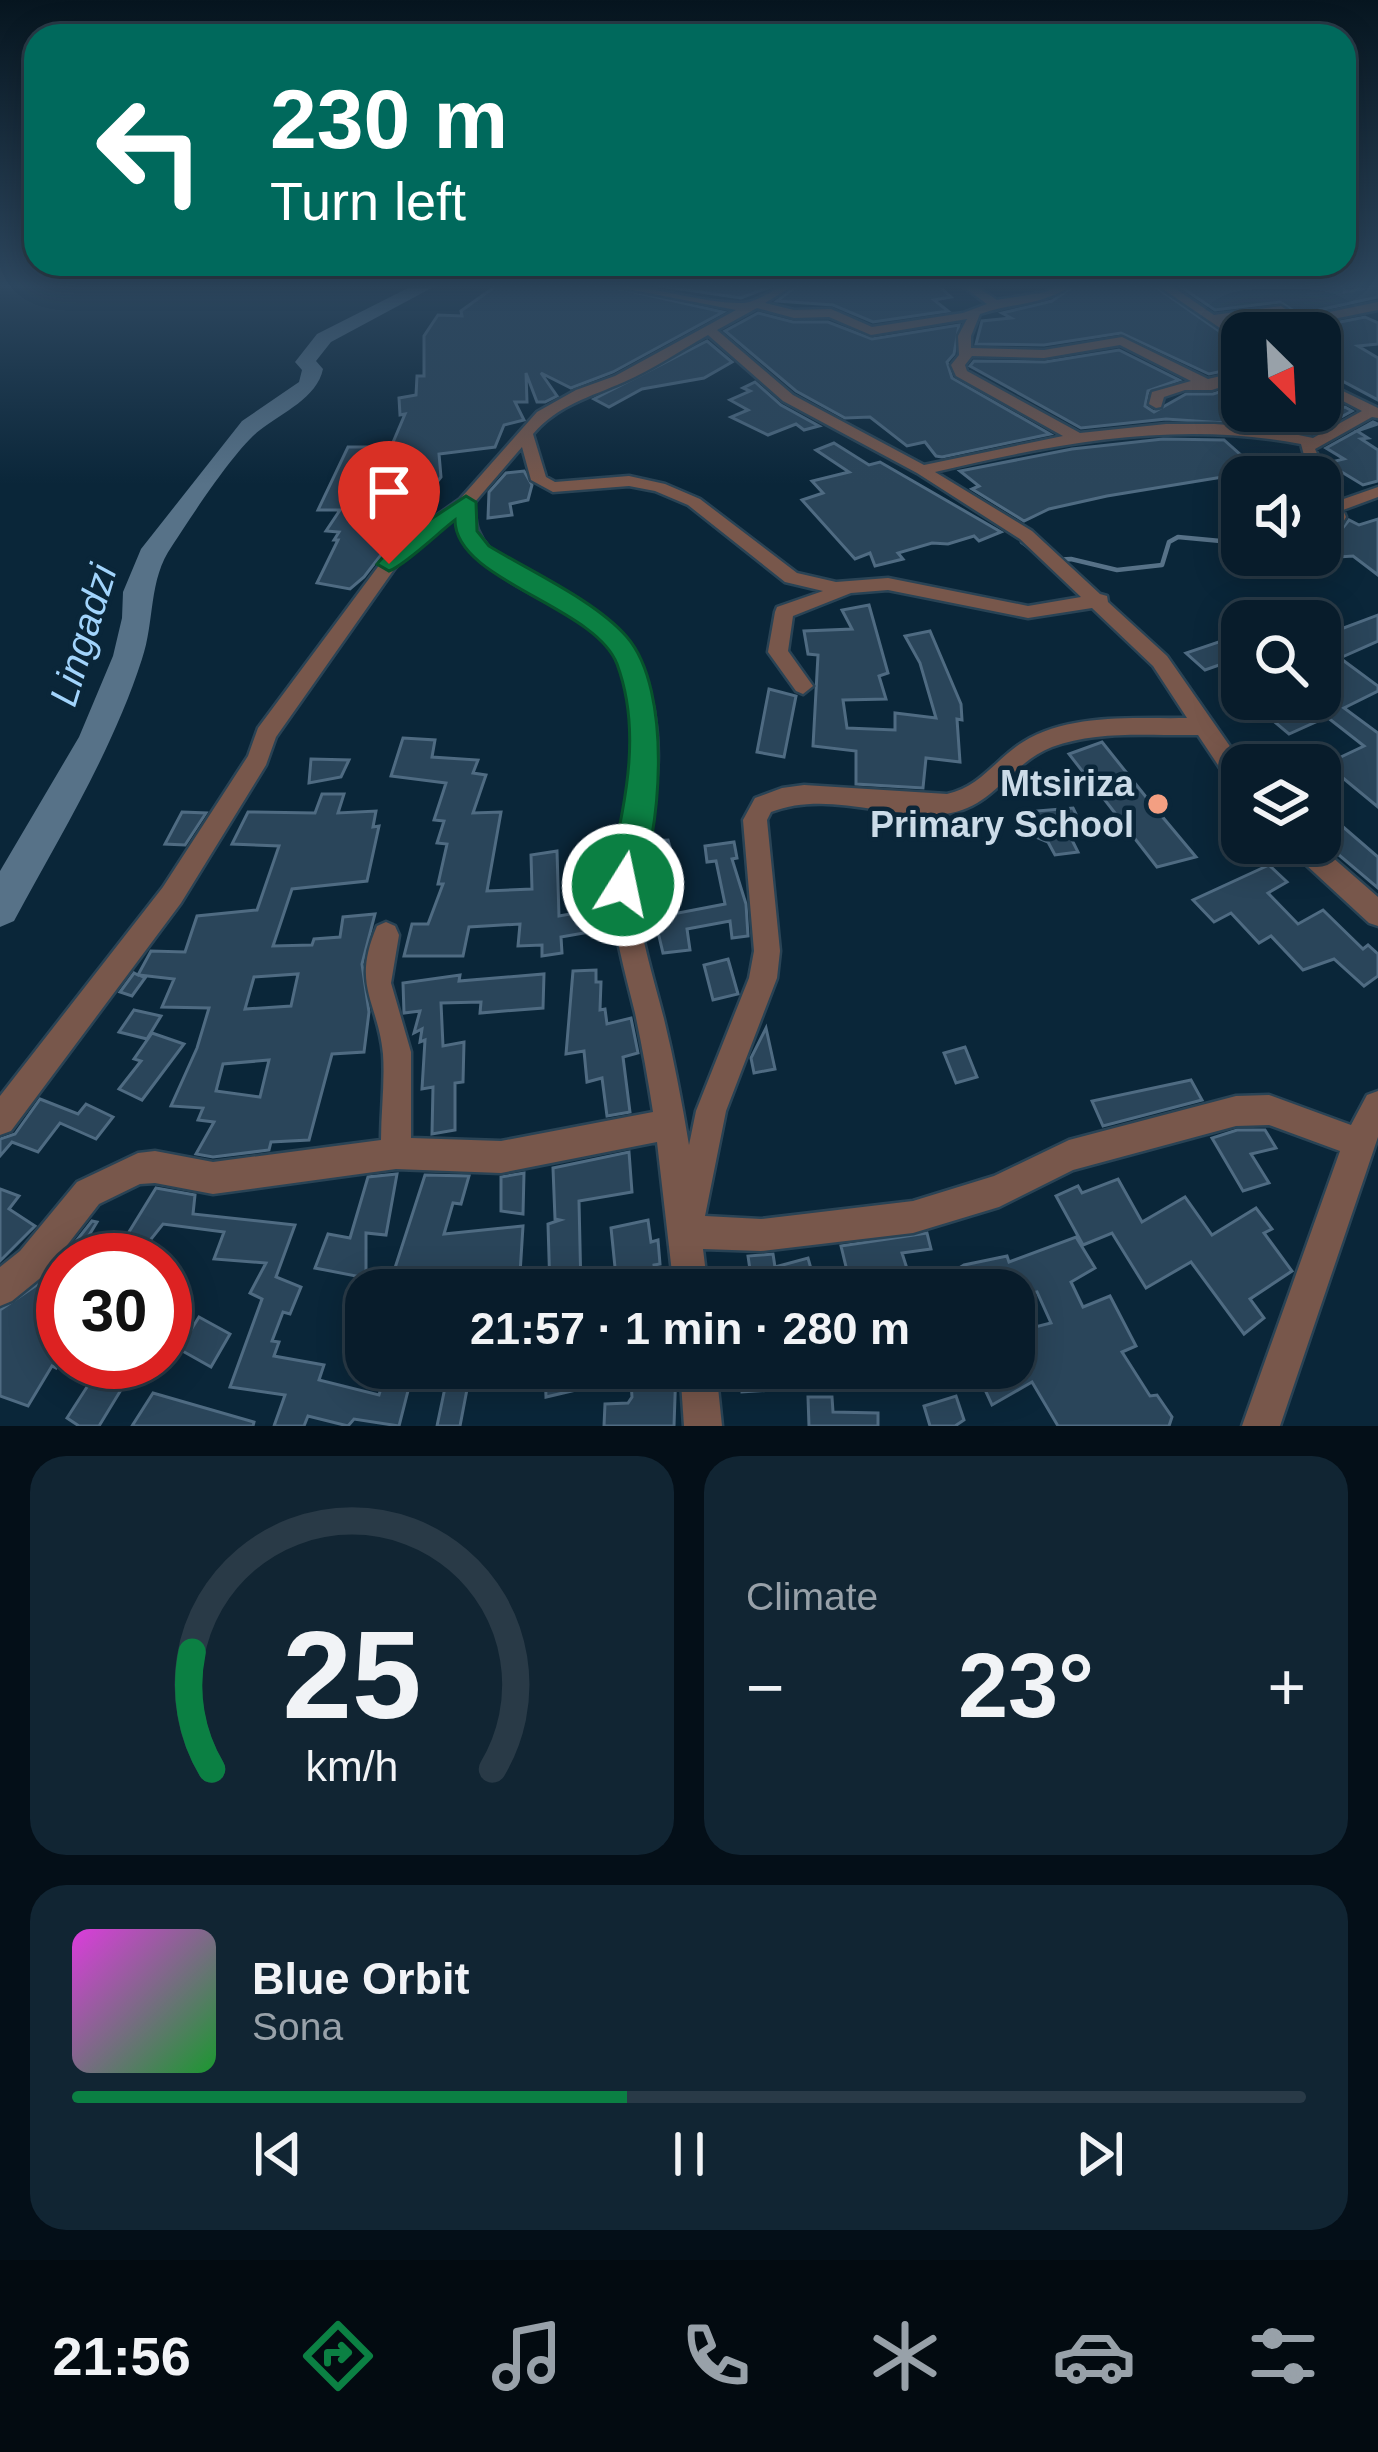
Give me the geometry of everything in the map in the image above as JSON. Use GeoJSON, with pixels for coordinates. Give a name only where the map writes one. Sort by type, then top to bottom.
{"type":"FeatureCollection","features":[{"type":"Feature","properties":{"kind":"street"},"geometry":{"type":"LineString","coordinates":[[0,1120],[172,895],[258,759],[266,734],[389,564],[404,547],[466,502],[542,415],[668,352]]}},
{"type":"Feature","properties":{"kind":"street"},"geometry":{"type":"LineString","coordinates":[[734,352],[788,398],[922,470],[1026,536],[1100,600],[1160,661],[1221,752]]}},
{"type":"Feature","properties":{"kind":"street"},"geometry":{"type":"LineString","coordinates":[[1059,352],[966,352],[958,365],[961,373],[1075,436]]}},
{"type":"Feature","properties":{"kind":"street"},"geometry":{"type":"LineString","coordinates":[[1143,352],[1212,386]]}},
{"type":"Feature","properties":{"kind":"street"},"geometry":{"type":"LineString","coordinates":[[1156,404],[1157,395],[1171,387],[1221,383]]}},
{"type":"Feature","properties":{"kind":"street"},"geometry":{"type":"LineString","coordinates":[[1341,395],[1375,412]]}},
{"type":"Feature","properties":{"kind":"street"},"geometry":{"type":"LineString","coordinates":[[922,470],[1075,436],[1253,431],[1312,442],[1375,412]]}},
{"type":"Feature","properties":{"kind":"street"},"geometry":{"type":"LineString","coordinates":[[525,432],[539,480],[553,488],[629,481],[659,487],[694,502],[791,578],[850,589]]}},
{"type":"Feature","properties":{"kind":"street"},"geometry":{"type":"LineString","coordinates":[[1309,456],[1312,442]]}},
{"type":"Feature","properties":{"kind":"street"},"geometry":{"type":"LineString","coordinates":[[1341,505],[1378,492]]}},
{"type":"Feature","properties":{"kind":"street"},"geometry":{"type":"LineString","coordinates":[[466,502],[466,532],[481,551],[593,622],[619,644],[630,665],[646,773],[623,885],[669,1124],[689,1269]]}},
{"type":"Feature","properties":{"kind":"street"},"geometry":{"type":"LineString","coordinates":[[803,686],[778,652],[784,612],[850,589],[888,584],[1028,612],[1100,600]]}},
{"type":"Feature","properties":{"kind":"street"},"geometry":{"type":"LineString","coordinates":[[686,1232],[711,1111],[763,978],[766,951],[755,820],[763,805],[784,798],[847,796],[952,804],[1004,776],[1045,740],[1099,730],[1204,727]]}},
{"type":"Feature","properties":{"kind":"street"},"geometry":{"type":"LineString","coordinates":[[1322,864],[1378,914]]}},
{"type":"Feature","properties":{"kind":"street"},"geometry":{"type":"LineString","coordinates":[[386,934],[376,983],[397,1052],[396,1153]]}},
{"type":"Feature","properties":{"kind":"street"},"geometry":{"type":"LineString","coordinates":[[1261,1426],[1358,1143],[1378,1106]]}},
{"type":"Feature","properties":{"kind":"street"},"geometry":{"type":"LineString","coordinates":[[686,1232],[761,1234],[913,1217],[999,1191],[1069,1156],[1236,1111],[1269,1110],[1358,1143]]}},
{"type":"Feature","properties":{"kind":"street"},"geometry":{"type":"LineString","coordinates":[[0,1289],[32,1263],[76,1203],[138,1169],[168,1168],[190,1177],[213,1178],[396,1153],[501,1157],[669,1124]]}},
{"type":"Feature","properties":{"kind":"street"},"geometry":{"type":"LineString","coordinates":[[700,1389],[703,1426]]}},
{"type":"Feature","properties":{"kind":"building"},"geometry":{"type":"Polygon","coordinates":[[[424,352],[650,352],[571,388],[541,373],[557,396],[545,402],[537,402],[526,373],[527,402],[515,402],[524,420],[504,425],[495,447],[439,454],[441,477],[364,577],[350,589],[317,583],[338,540],[334,540],[339,532],[326,531],[340,510],[318,510],[348,447],[391,447],[405,414],[400,415],[399,398],[416,395],[417,376],[424,376],[424,352]]]}},
{"type":"Feature","properties":{"kind":"building"},"geometry":{"type":"Polygon","coordinates":[[[686,352],[720,352],[732,362],[704,378],[642,389],[609,407],[594,399],[686,352]]]}},
{"type":"Feature","properties":{"kind":"building"},"geometry":{"type":"Polygon","coordinates":[[[749,352],[954,352],[947,362],[952,378],[1050,434],[936,456],[925,442],[907,446],[870,417],[845,418],[796,391],[749,352]]]}},
{"type":"Feature","properties":{"kind":"building"},"geometry":{"type":"Polygon","coordinates":[[[1122,352],[1179,380],[1148,391],[1145,406],[1154,412],[1186,394],[1221,392],[1221,423],[1166,419],[1081,428],[970,366],[974,361],[1045,362],[1122,352]]]}},
{"type":"Feature","properties":{"kind":"building"},"geometry":{"type":"Polygon","coordinates":[[[1161,352],[1221,352],[1221,371],[1209,374],[1161,352]]]}},
{"type":"Feature","properties":{"kind":"building"},"geometry":{"type":"Polygon","coordinates":[[[1341,352],[1367,352],[1378,358],[1378,400],[1341,380],[1341,352]]]}},
{"type":"Feature","properties":{"kind":"building"},"geometry":{"type":"Polygon","coordinates":[[[755,382],[781,405],[819,426],[804,430],[796,424],[768,435],[731,417],[748,410],[730,400],[750,391],[743,388],[755,382]]]}},
{"type":"Feature","properties":{"kind":"building"},"geometry":{"type":"Polygon","coordinates":[[[1373,422],[1378,424],[1357,431],[1378,450],[1378,481],[1363,485],[1341,472],[1344,459],[1326,448],[1373,422]]]}},
{"type":"Feature","properties":{"kind":"building"},"geometry":{"type":"Polygon","coordinates":[[[1163,439],[1224,440],[1242,456],[1221,456],[1221,477],[1107,496],[1049,509],[1024,521],[972,489],[979,486],[960,471],[1072,449],[1163,439]]]}},
{"type":"Feature","properties":{"kind":"building"},"geometry":{"type":"Polygon","coordinates":[[[834,443],[869,465],[880,462],[1001,532],[979,541],[974,536],[948,544],[932,543],[898,553],[903,559],[875,566],[870,553],[855,559],[802,500],[823,493],[812,481],[849,472],[816,450],[834,443]]]}},
{"type":"Feature","properties":{"kind":"building"},"geometry":{"type":"Polygon","coordinates":[[[524,471],[532,485],[528,500],[510,504],[512,515],[488,518],[489,492],[506,473],[524,471]]]}},
{"type":"Feature","properties":{"kind":"building"},"geometry":{"type":"Polygon","coordinates":[[[1378,519],[1378,575],[1353,556],[1341,557],[1341,530],[1349,520],[1359,525],[1378,519]]]}},
{"type":"Feature","properties":{"kind":"building"},"geometry":{"type":"Polygon","coordinates":[[[869,605],[888,673],[879,676],[886,699],[843,700],[847,728],[895,730],[895,713],[936,718],[920,663],[905,636],[930,631],[961,704],[962,720],[957,719],[960,762],[926,758],[923,788],[856,784],[856,751],[813,746],[818,655],[808,654],[804,631],[852,629],[842,610],[869,605]]]}},
{"type":"Feature","properties":{"kind":"building"},"geometry":{"type":"Polygon","coordinates":[[[1378,615],[1378,641],[1341,658],[1341,629],[1378,615]]]}},
{"type":"Feature","properties":{"kind":"building"},"geometry":{"type":"Polygon","coordinates":[[[1221,641],[1221,664],[1205,670],[1186,653],[1221,641]]]}},
{"type":"Feature","properties":{"kind":"building"},"geometry":{"type":"Polygon","coordinates":[[[1341,659],[1378,686],[1378,691],[1344,708],[1378,733],[1378,807],[1341,776],[1341,757],[1364,746],[1331,720],[1341,720],[1341,659]]]}},
{"type":"Feature","properties":{"kind":"building"},"geometry":{"type":"Polygon","coordinates":[[[769,689],[796,696],[784,757],[757,752],[769,689]]]}},
{"type":"Feature","properties":{"kind":"building"},"geometry":{"type":"Polygon","coordinates":[[[1272,720],[1320,720],[1289,734],[1272,720]]]}},
{"type":"Feature","properties":{"kind":"building"},"geometry":{"type":"Polygon","coordinates":[[[403,738],[435,740],[432,757],[478,760],[473,773],[486,775],[473,813],[501,812],[487,891],[532,889],[531,855],[557,851],[559,916],[593,910],[595,931],[561,937],[562,953],[542,956],[542,945],[518,946],[520,924],[469,927],[463,956],[404,956],[412,924],[428,924],[443,884],[438,884],[447,844],[437,843],[444,821],[434,820],[446,783],[391,776],[403,738]]]}},
{"type":"Feature","properties":{"kind":"building"},"geometry":{"type":"Polygon","coordinates":[[[1102,742],[1196,857],[1157,867],[1069,754],[1102,742]]]}},
{"type":"Feature","properties":{"kind":"building"},"geometry":{"type":"Polygon","coordinates":[[[311,759],[349,760],[341,777],[309,783],[311,759]]]}},
{"type":"Feature","properties":{"kind":"building"},"geometry":{"type":"Polygon","coordinates":[[[322,794],[344,794],[338,813],[376,811],[373,827],[379,826],[367,881],[292,889],[273,946],[312,945],[314,939],[340,937],[343,917],[375,914],[362,964],[369,1012],[364,1052],[332,1054],[309,1140],[271,1142],[269,1150],[213,1157],[196,1154],[214,1122],[198,1120],[203,1108],[171,1106],[209,1008],[162,1007],[174,979],[139,975],[145,978],[132,996],[120,992],[134,973],[138,975],[151,951],[185,952],[197,916],[257,910],[279,846],[232,844],[248,812],[315,813],[322,794]],[[298,974],[254,977],[245,1009],[291,1006],[298,974]],[[269,1060],[223,1064],[216,1091],[260,1097],[269,1060]]]}},
{"type":"Feature","properties":{"kind":"building"},"geometry":{"type":"Polygon","coordinates":[[[1073,808],[1087,837],[1071,838],[1078,852],[1055,855],[1048,842],[1036,837],[1024,812],[1073,808]]]}},
{"type":"Feature","properties":{"kind":"building"},"geometry":{"type":"Polygon","coordinates":[[[182,812],[206,813],[185,845],[165,844],[182,812]]]}},
{"type":"Feature","properties":{"kind":"building"},"geometry":{"type":"Polygon","coordinates":[[[1341,825],[1378,857],[1378,888],[1341,857],[1341,825]]]}},
{"type":"Feature","properties":{"kind":"building"},"geometry":{"type":"Polygon","coordinates":[[[668,840],[675,865],[668,866],[673,914],[725,904],[716,861],[707,862],[705,846],[734,842],[737,858],[732,859],[746,904],[748,936],[732,938],[730,921],[687,929],[690,950],[663,953],[653,911],[647,911],[644,852],[646,841],[668,840]]]}},
{"type":"Feature","properties":{"kind":"building"},"geometry":{"type":"Polygon","coordinates":[[[1269,865],[1287,882],[1268,893],[1298,924],[1323,910],[1363,949],[1368,945],[1378,954],[1378,976],[1364,986],[1334,959],[1303,970],[1271,936],[1259,943],[1231,913],[1214,922],[1193,900],[1269,865]]]}},
{"type":"Feature","properties":{"kind":"building"},"geometry":{"type":"Polygon","coordinates":[[[728,959],[738,994],[713,1000],[704,965],[728,959]]]}},
{"type":"Feature","properties":{"kind":"building"},"geometry":{"type":"Polygon","coordinates":[[[596,970],[596,982],[601,982],[600,1010],[605,1009],[607,1024],[631,1018],[638,1053],[623,1057],[630,1112],[607,1116],[602,1078],[587,1082],[584,1051],[566,1054],[573,971],[596,970]]]}},
{"type":"Feature","properties":{"kind":"building"},"geometry":{"type":"Polygon","coordinates":[[[544,974],[543,1008],[480,1013],[481,1002],[441,1003],[443,1046],[464,1042],[463,1082],[455,1083],[455,1130],[432,1134],[433,1087],[422,1089],[425,1040],[420,1042],[422,1029],[414,1033],[420,1011],[404,1013],[403,983],[460,975],[459,981],[544,974]]]}},
{"type":"Feature","properties":{"kind":"building"},"geometry":{"type":"Polygon","coordinates":[[[134,1010],[161,1016],[147,1039],[119,1032],[134,1010]]]}},
{"type":"Feature","properties":{"kind":"building"},"geometry":{"type":"Polygon","coordinates":[[[766,1028],[775,1069],[754,1073],[751,1058],[766,1028]]]}},
{"type":"Feature","properties":{"kind":"building"},"geometry":{"type":"Polygon","coordinates":[[[152,1033],[184,1044],[142,1100],[119,1089],[141,1061],[134,1059],[152,1033]]]}},
{"type":"Feature","properties":{"kind":"building"},"geometry":{"type":"Polygon","coordinates":[[[965,1047],[977,1077],[956,1083],[944,1053],[965,1047]]]}},
{"type":"Feature","properties":{"kind":"building"},"geometry":{"type":"Polygon","coordinates":[[[1191,1080],[1202,1100],[1103,1126],[1092,1101],[1191,1080]]]}},
{"type":"Feature","properties":{"kind":"building"},"geometry":{"type":"Polygon","coordinates":[[[40,1099],[78,1114],[86,1104],[113,1117],[96,1139],[60,1123],[38,1152],[12,1142],[0,1156],[0,1139],[15,1134],[40,1099]]]}},
{"type":"Feature","properties":{"kind":"building"},"geometry":{"type":"Polygon","coordinates":[[[1237,1130],[1265,1130],[1276,1148],[1251,1154],[1269,1183],[1243,1191],[1212,1138],[1237,1130]]]}},
{"type":"Feature","properties":{"kind":"building"},"geometry":{"type":"Polygon","coordinates":[[[629,1152],[632,1192],[579,1201],[581,1269],[549,1269],[548,1224],[560,1220],[555,1219],[553,1168],[629,1152]]]}},
{"type":"Feature","properties":{"kind":"building"},"geometry":{"type":"Polygon","coordinates":[[[524,1173],[523,1214],[501,1211],[501,1177],[524,1173]]]}},
{"type":"Feature","properties":{"kind":"building"},"geometry":{"type":"Polygon","coordinates":[[[397,1174],[386,1235],[366,1233],[366,1269],[345,1269],[345,1274],[315,1268],[328,1234],[350,1238],[368,1177],[397,1174]]]}},
{"type":"Feature","properties":{"kind":"building"},"geometry":{"type":"Polygon","coordinates":[[[425,1175],[469,1176],[461,1204],[453,1203],[444,1234],[523,1226],[520,1269],[395,1269],[425,1175]]]}},
{"type":"Feature","properties":{"kind":"building"},"geometry":{"type":"Polygon","coordinates":[[[1118,1179],[1142,1222],[1185,1197],[1212,1235],[1256,1208],[1272,1229],[1264,1233],[1292,1271],[1250,1299],[1264,1318],[1244,1334],[1191,1262],[1146,1288],[1112,1233],[1083,1245],[1056,1196],[1078,1186],[1082,1193],[1118,1179]]]}},
{"type":"Feature","properties":{"kind":"building"},"geometry":{"type":"Polygon","coordinates":[[[156,1188],[195,1195],[193,1214],[295,1225],[276,1277],[301,1287],[290,1314],[283,1312],[272,1341],[279,1342],[274,1356],[324,1365],[319,1380],[345,1389],[379,1395],[381,1389],[408,1389],[399,1426],[354,1419],[348,1426],[308,1416],[304,1426],[274,1426],[285,1395],[230,1387],[262,1299],[250,1293],[266,1263],[214,1259],[224,1232],[163,1224],[156,1233],[128,1233],[156,1188]]]}},
{"type":"Feature","properties":{"kind":"building"},"geometry":{"type":"Polygon","coordinates":[[[0,1189],[19,1196],[9,1209],[35,1226],[0,1261],[0,1189]]]}},
{"type":"Feature","properties":{"kind":"building"},"geometry":{"type":"Polygon","coordinates":[[[648,1220],[651,1242],[658,1240],[660,1264],[654,1269],[615,1269],[611,1228],[648,1220]]]}},
{"type":"Feature","properties":{"kind":"building"},"geometry":{"type":"Polygon","coordinates":[[[927,1233],[931,1249],[902,1253],[907,1269],[847,1269],[841,1246],[927,1233]]]}},
{"type":"Feature","properties":{"kind":"building"},"geometry":{"type":"Polygon","coordinates":[[[1076,1237],[1095,1268],[1071,1282],[1083,1307],[1110,1296],[1136,1346],[1122,1352],[1150,1396],[1157,1395],[1172,1417],[1169,1426],[1058,1426],[1035,1387],[1035,1327],[1051,1323],[1035,1292],[1035,1269],[958,1269],[1007,1256],[1009,1262],[1076,1237]]]}},
{"type":"Feature","properties":{"kind":"building"},"geometry":{"type":"Polygon","coordinates":[[[773,1254],[775,1267],[808,1258],[811,1269],[750,1269],[748,1256],[773,1254]]]}},
{"type":"Feature","properties":{"kind":"building"},"geometry":{"type":"Polygon","coordinates":[[[36,1285],[38,1389],[28,1406],[0,1396],[0,1310],[36,1285]]]}},
{"type":"Feature","properties":{"kind":"building"},"geometry":{"type":"Polygon","coordinates":[[[199,1317],[230,1334],[211,1367],[192,1356],[192,1328],[199,1317]]]}},
{"type":"Feature","properties":{"kind":"building"},"geometry":{"type":"Polygon","coordinates":[[[86,1389],[122,1389],[99,1426],[79,1426],[67,1418],[86,1389]]]}},
{"type":"Feature","properties":{"kind":"building"},"geometry":{"type":"Polygon","coordinates":[[[445,1389],[467,1389],[460,1426],[437,1426],[445,1389]]]}},
{"type":"Feature","properties":{"kind":"building"},"geometry":{"type":"Polygon","coordinates":[[[546,1389],[580,1389],[546,1397],[546,1389]]]}},
{"type":"Feature","properties":{"kind":"building"},"geometry":{"type":"Polygon","coordinates":[[[631,1389],[675,1389],[674,1426],[604,1426],[605,1404],[628,1403],[631,1389]]]}},
{"type":"Feature","properties":{"kind":"building"},"geometry":{"type":"Polygon","coordinates":[[[985,1389],[1020,1389],[992,1405],[985,1389]]]}},
{"type":"Feature","properties":{"kind":"building"},"geometry":{"type":"Polygon","coordinates":[[[153,1393],[254,1422],[253,1426],[132,1426],[153,1393]]]}},
{"type":"Feature","properties":{"kind":"building"},"geometry":{"type":"Polygon","coordinates":[[[956,1396],[964,1420],[955,1426],[930,1426],[924,1406],[956,1396]]]}},
{"type":"Feature","properties":{"kind":"building"},"geometry":{"type":"Polygon","coordinates":[[[808,1397],[832,1397],[833,1412],[878,1413],[878,1426],[809,1426],[808,1397]]]}},
{"type":"Feature","properties":{"kind":"waterway","name":"Lingadzi"},"geometry":{"type":"LineString","coordinates":[[0,908],[94,741],[128,656],[137,618],[137,592],[155,549],[250,426],[309,385],[313,369],[305,362],[313,352]]}},
{"type":"Feature","properties":{"kind":"waterway"},"geometry":{"type":"LineString","coordinates":[[1053,560],[1071,559],[1117,570],[1162,565],[1169,542],[1178,537],[1221,541]]}},
{"type":"Feature","properties":{"kind":"waterway"},"geometry":{"type":"LineString","coordinates":[[1022,542],[1041,556]]}},
{"type":"Feature","properties":{"kind":"place","name":"Mtsiriza Primary School"},"geometry":{"type":"Point","coordinates":[1158,804]}},
{"type":"Feature","properties":{"kind":"route"},"geometry":{"type":"LineString","coordinates":[[389,564],[404,547],[466,502],[466,532],[473,544],[593,622],[625,652],[638,701],[646,773],[623,885]]}}]}
